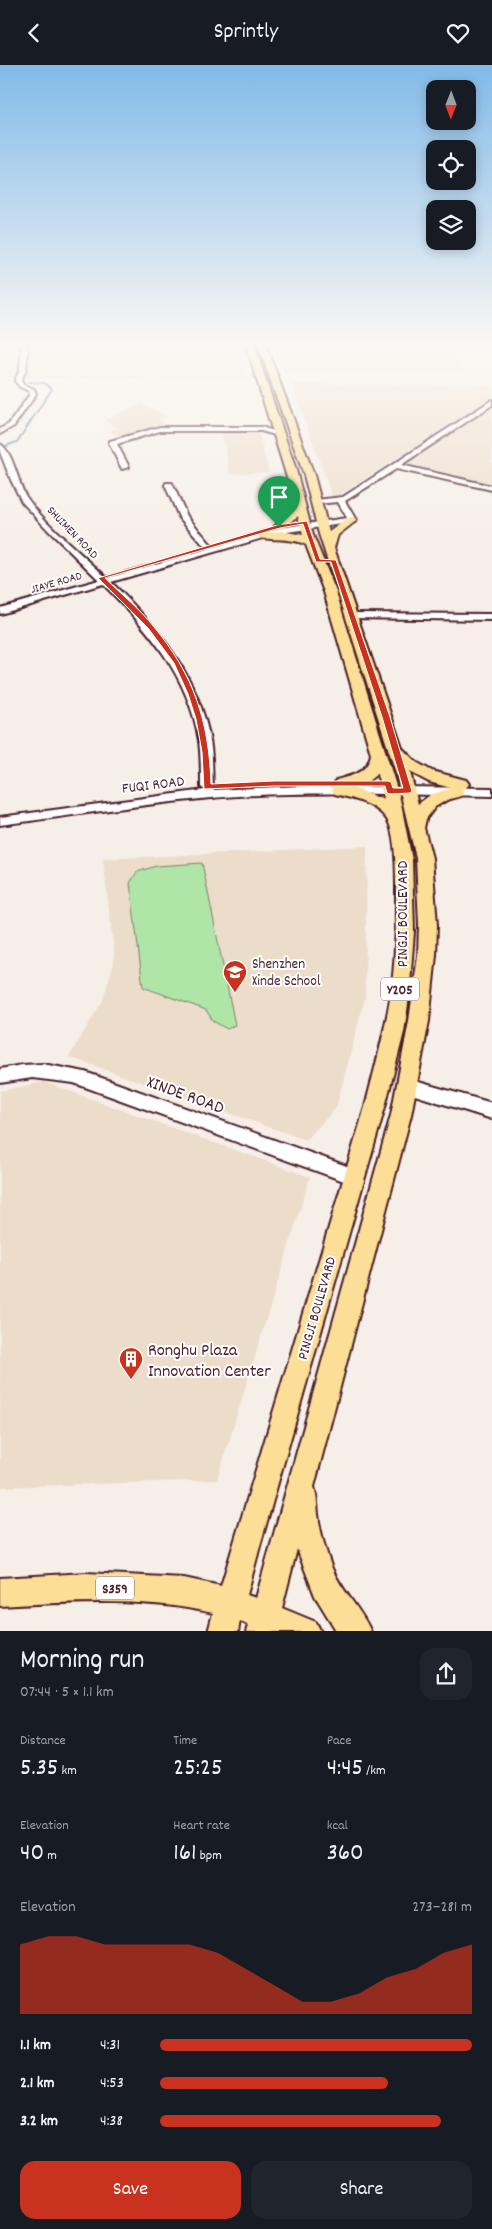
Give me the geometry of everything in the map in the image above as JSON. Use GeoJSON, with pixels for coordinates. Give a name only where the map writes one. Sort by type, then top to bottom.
{"type":"FeatureCollection","features":[{"type":"Feature","properties":{"kind":"main road","name":"PINGJI BOULEVARD"},"geometry":{"type":"LineString","coordinates":[[269,418],[272,429],[310,509]]}},
{"type":"Feature","properties":{"kind":"main road","name":"PINGJI BOULEVARD"},"geometry":{"type":"LineString","coordinates":[[283,418],[323,553],[330,592],[387,749]]}},
{"type":"Feature","properties":{"kind":"main road"},"geometry":{"type":"LineString","coordinates":[[279,527],[295,513],[310,509]]}},
{"type":"Feature","properties":{"kind":"main road"},"geometry":{"type":"LineString","coordinates":[[262,536],[289,536],[304,540],[323,553],[333,534],[352,518]]}},
{"type":"Feature","properties":{"kind":"main road","name":"PINGJI BOULEVARD"},"geometry":{"type":"LineString","coordinates":[[263,1623],[408,1086],[424,982],[428,925],[424,857],[408,827],[352,617],[323,553]]}},
{"type":"Feature","properties":{"kind":"main road"},"geometry":{"type":"LineString","coordinates":[[340,787],[359,780],[370,772],[387,749],[421,773],[458,788]]}},
{"type":"Feature","properties":{"kind":"main road"},"geometry":{"type":"LineString","coordinates":[[340,787],[381,805],[408,827],[429,803],[458,788]]}},
{"type":"Feature","properties":{"kind":"main road","name":"PINGJI BOULEVARD"},"geometry":{"type":"LineString","coordinates":[[223,1631],[382,1083],[400,997],[406,907],[404,860],[408,827]]}},
{"type":"Feature","properties":{"kind":"main road"},"geometry":{"type":"LineString","coordinates":[[305,1467],[303,1509],[312,1554],[336,1604],[356,1631]]}},
{"type":"Feature","properties":{"kind":"main road","name":"S359"},"geometry":{"type":"LineString","coordinates":[[0,1592],[86,1587],[184,1592],[230,1603],[263,1623],[306,1631]]}},
{"type":"Feature","properties":{"kind":"street"},"geometry":{"type":"LineString","coordinates":[[0,432],[12,425],[17,418]]}},
{"type":"Feature","properties":{"kind":"street"},"geometry":{"type":"LineString","coordinates":[[310,509],[341,501],[466,418]]}},
{"type":"Feature","properties":{"kind":"street"},"geometry":{"type":"LineString","coordinates":[[125,467],[114,443],[160,429],[272,429]]}},
{"type":"Feature","properties":{"kind":"street","name":"SHUIMEN ROAD"},"geometry":{"type":"LineString","coordinates":[[2,449],[9,461],[13,480],[25,500],[151,627],[177,663],[192,694],[200,719],[206,752],[207,787]]}},
{"type":"Feature","properties":{"kind":"street"},"geometry":{"type":"LineString","coordinates":[[393,466],[492,488]]}},
{"type":"Feature","properties":{"kind":"street"},"geometry":{"type":"LineString","coordinates":[[169,485],[182,517],[209,547]]}},
{"type":"Feature","properties":{"kind":"street"},"geometry":{"type":"LineString","coordinates":[[341,501],[352,518]]}},
{"type":"Feature","properties":{"kind":"street","name":"JIAYE ROAD"},"geometry":{"type":"LineString","coordinates":[[0,611],[279,527],[310,509]]}},
{"type":"Feature","properties":{"kind":"street","name":"JIAYE ROAD"},"geometry":{"type":"LineString","coordinates":[[0,606],[262,536],[310,509],[352,518]]}},
{"type":"Feature","properties":{"kind":"street"},"geometry":{"type":"LineString","coordinates":[[352,617],[492,617]]}},
{"type":"Feature","properties":{"kind":"street","name":"FUQI ROAD"},"geometry":{"type":"LineString","coordinates":[[0,814],[207,787],[259,784],[458,788],[492,792]]}},
{"type":"Feature","properties":{"kind":"street","name":"FUQI ROAD"},"geometry":{"type":"LineString","coordinates":[[458,788],[492,785]]}},
{"type":"Feature","properties":{"kind":"street","name":"FUQI ROAD"},"geometry":{"type":"LineString","coordinates":[[0,821],[212,794],[340,787]]}},
{"type":"Feature","properties":{"kind":"street","name":"XINDE ROAD"},"geometry":{"type":"LineString","coordinates":[[0,1076],[16,1072],[49,1071],[85,1079],[355,1177]]}},
{"type":"Feature","properties":{"kind":"street"},"geometry":{"type":"LineString","coordinates":[[408,1086],[492,1111]]}},
{"type":"Feature","properties":{"kind":"shaded area"},"geometry":{"type":"Polygon","coordinates":[[[109,418],[162,418],[164,426],[121,439],[109,431],[120,428],[104,420],[109,418]]]}},
{"type":"Feature","properties":{"kind":"shaded area"},"geometry":{"type":"Polygon","coordinates":[[[304,418],[459,418],[333,499],[304,418]]]}},
{"type":"Feature","properties":{"kind":"shaded area"},"geometry":{"type":"Polygon","coordinates":[[[473,418],[492,418],[492,486],[400,466],[473,418]]]}},
{"type":"Feature","properties":{"kind":"shaded area"},"geometry":{"type":"Polygon","coordinates":[[[258,431],[269,472],[230,474],[222,433],[258,431]]]}},
{"type":"Feature","properties":{"kind":"shaded area","name":"Shenzhen Xinde School"},"geometry":{"type":"Polygon","coordinates":[[[367,846],[365,998],[336,1108],[306,1140],[69,1057],[102,1002],[114,963],[103,859],[367,846]]]}},
{"type":"Feature","properties":{"kind":"shaded area"},"geometry":{"type":"Polygon","coordinates":[[[44,1082],[310,1177],[217,1480],[0,1487],[0,1091],[44,1082]]]}},
{"type":"Feature","properties":{"kind":"green space"},"geometry":{"type":"Polygon","coordinates":[[[202,863],[235,1025],[227,1029],[213,1021],[206,1010],[143,987],[130,883],[137,872],[156,866],[202,863]]]}},
{"type":"Feature","properties":{"kind":"waterway"},"geometry":{"type":"LineString","coordinates":[[0,448],[17,442],[33,418]]}},
{"type":"Feature","properties":{"kind":"place","name":"Shenzhen Xinde School"},"geometry":{"type":"Point","coordinates":[235,993]}},
{"type":"Feature","properties":{"kind":"place","name":"Ronghu Plaza Innovation Center"},"geometry":{"type":"Point","coordinates":[131,1380]}},
{"type":"Feature","properties":{"kind":"route"},"geometry":{"type":"LineString","coordinates":[[305,522],[318,561],[333,560],[386,717],[408,791],[390,791],[388,784],[274,784],[207,787],[206,752],[200,719],[192,694],[177,663],[151,627],[101,578],[279,527],[305,522]]}}]}
